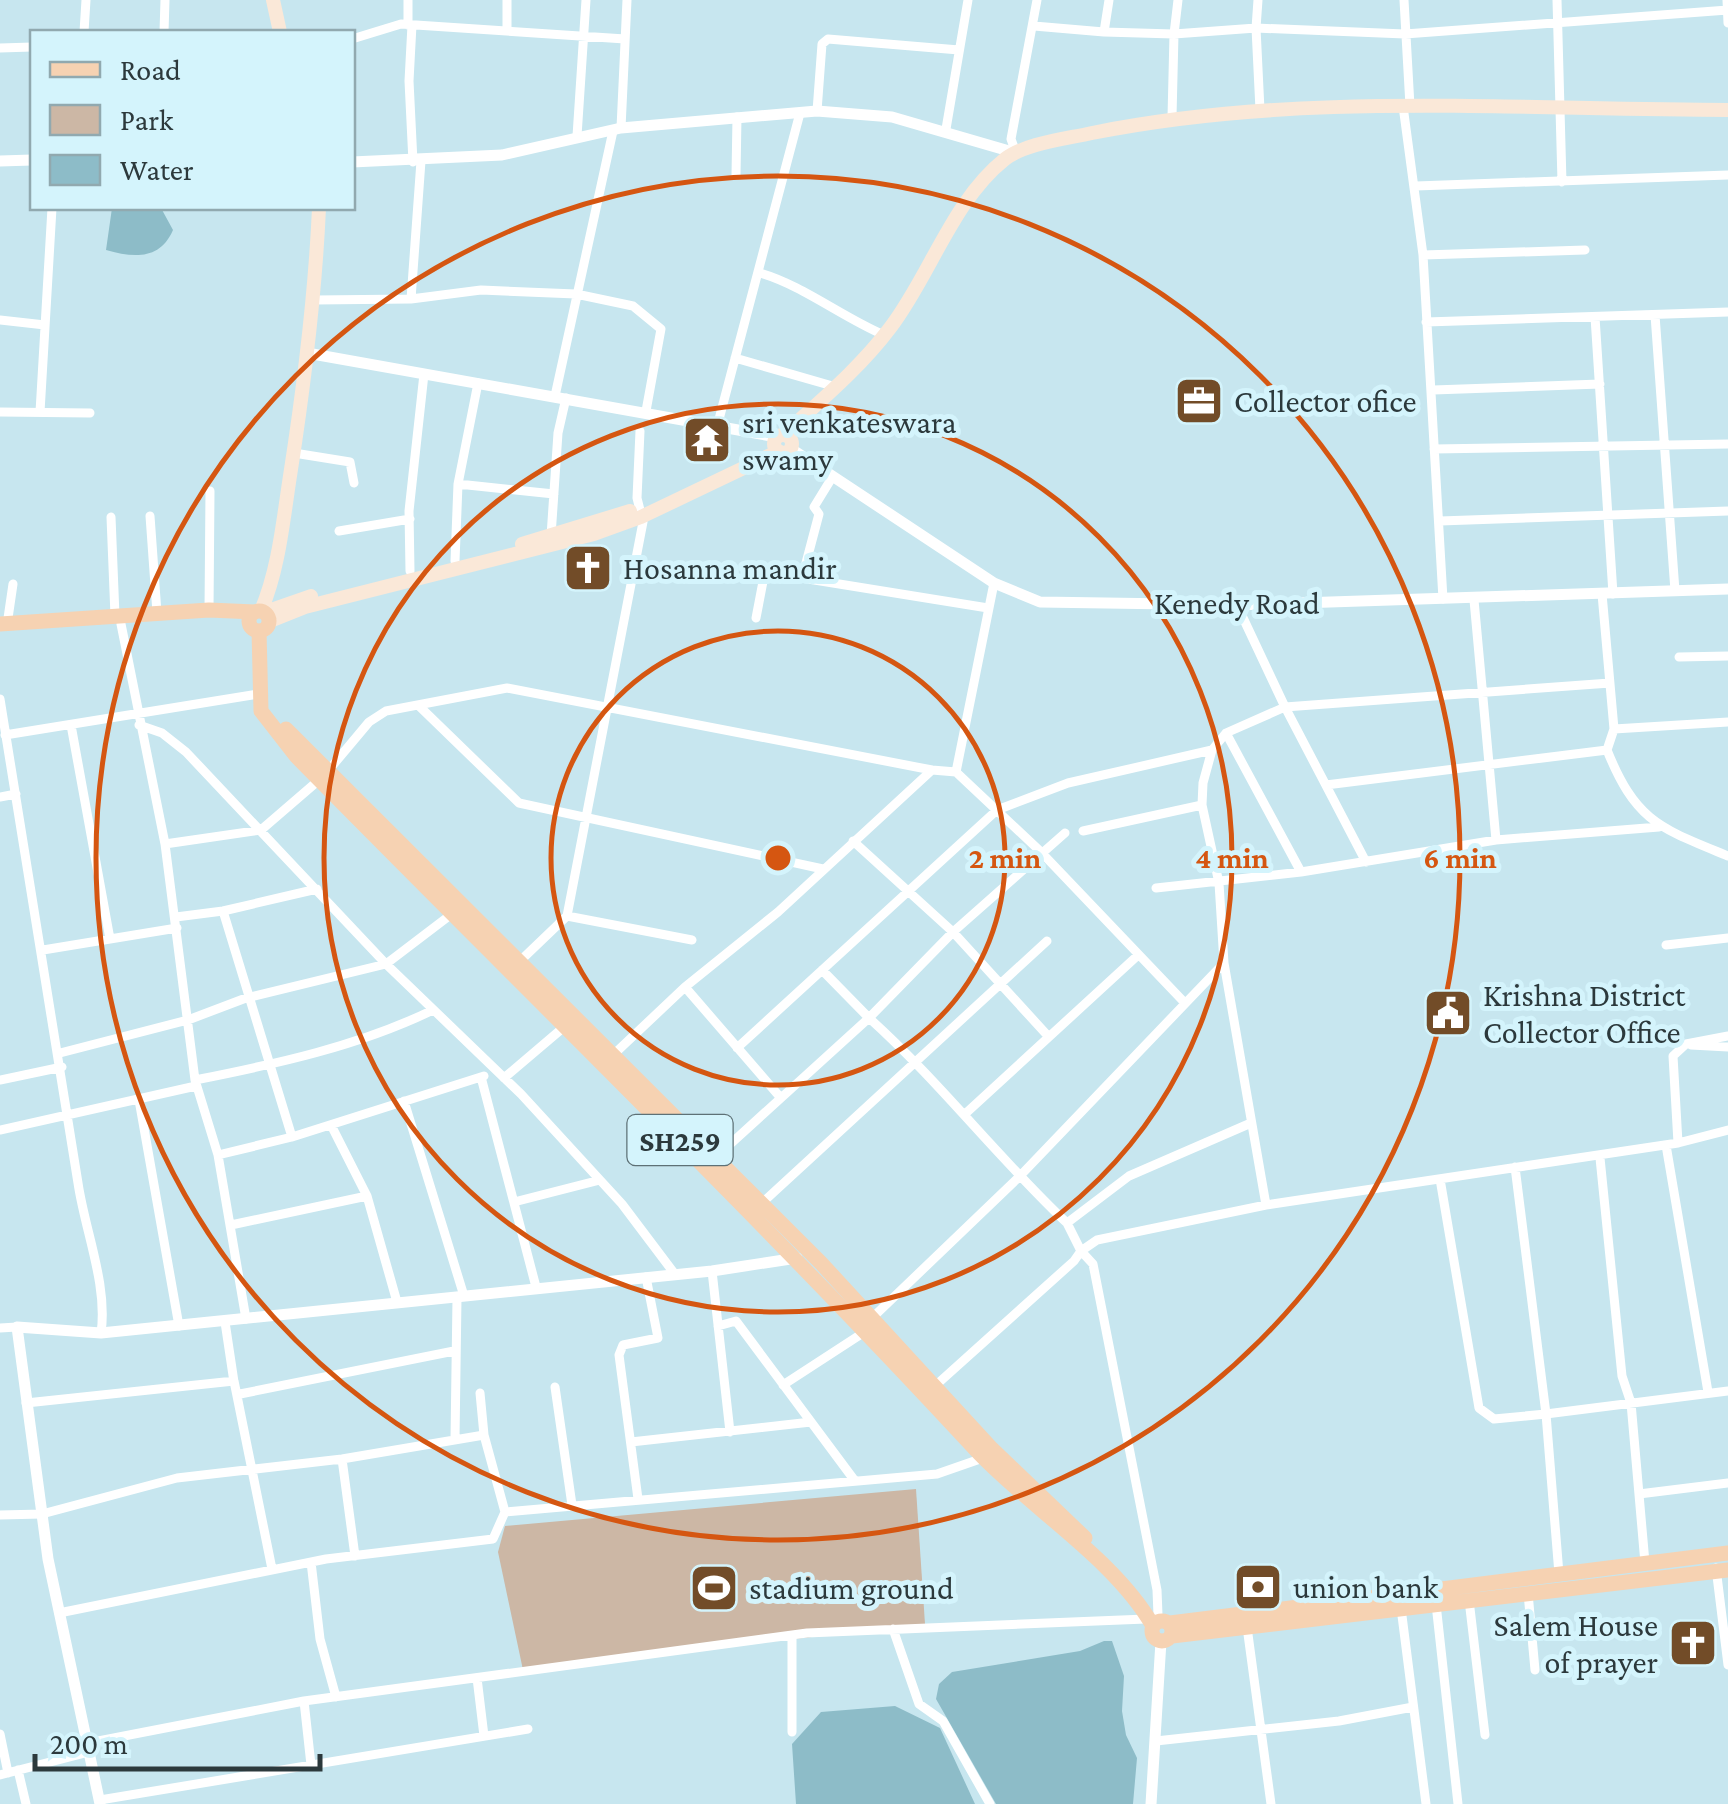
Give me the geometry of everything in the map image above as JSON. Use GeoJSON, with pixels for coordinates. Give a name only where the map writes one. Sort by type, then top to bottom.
{"type":"FeatureCollection","features":[{"type":"Feature","properties":{"kind":"main road"},"geometry":{"type":"LineString","coordinates":[[273,0],[280,30]]}},
{"type":"Feature","properties":{"kind":"main road"},"geometry":{"type":"LineString","coordinates":[[2,627],[118,620],[260,619],[551,546],[640,513],[781,443],[884,335],[931,268],[974,194],[1016,153],[1172,118],[1260,110],[1407,106],[1728,110]]}},
{"type":"Feature","properties":{"kind":"main road"},"geometry":{"type":"LineString","coordinates":[[258,694],[260,619],[275,572],[316,300],[319,210]]}},
{"type":"Feature","properties":{"kind":"main road"},"geometry":{"type":"LineString","coordinates":[[118,620],[208,610],[260,619],[300,598],[640,513]]}},
{"type":"Feature","properties":{"kind":"main road","name":"SH259"},"geometry":{"type":"LineString","coordinates":[[260,619],[266,698],[323,776],[520,962],[869,1325],[983,1458],[1132,1595],[1160,1626]]}},
{"type":"Feature","properties":{"kind":"main road","name":"SH259"},"geometry":{"type":"LineString","coordinates":[[258,694],[261,710],[454,913],[564,1026],[710,1161],[762,1203],[802,1254]]}},
{"type":"Feature","properties":{"kind":"main road","name":"SH259"},"geometry":{"type":"LineString","coordinates":[[869,1325],[1139,1590],[1160,1626]]}},
{"type":"Feature","properties":{"kind":"main road"},"geometry":{"type":"LineString","coordinates":[[1160,1626],[1436,1604],[1722,1562]]}},
{"type":"Feature","properties":{"kind":"main road"},"geometry":{"type":"LineString","coordinates":[[1160,1626],[1248,1627],[1329,1610],[1559,1574],[1645,1563],[1722,1562]]}},
{"type":"Feature","properties":{"kind":"street"},"geometry":{"type":"LineString","coordinates":[[84,30],[86,0]]}},
{"type":"Feature","properties":{"kind":"street"},"geometry":{"type":"LineString","coordinates":[[164,30],[165,0]]}},
{"type":"Feature","properties":{"kind":"street"},"geometry":{"type":"LineString","coordinates":[[408,0],[408,82],[417,162],[410,299]]}},
{"type":"Feature","properties":{"kind":"street"},"geometry":{"type":"LineString","coordinates":[[507,0],[507,28]]}},
{"type":"Feature","properties":{"kind":"street"},"geometry":{"type":"LineString","coordinates":[[577,136],[586,0]]}},
{"type":"Feature","properties":{"kind":"street"},"geometry":{"type":"LineString","coordinates":[[551,536],[560,397],[576,294],[618,129],[627,0]]}},
{"type":"Feature","properties":{"kind":"street"},"geometry":{"type":"LineString","coordinates":[[946,130],[968,0]]}},
{"type":"Feature","properties":{"kind":"street"},"geometry":{"type":"LineString","coordinates":[[1016,153],[1011,139],[1037,0]]}},
{"type":"Feature","properties":{"kind":"street"},"geometry":{"type":"LineString","coordinates":[[1104,32],[1108,0]]}},
{"type":"Feature","properties":{"kind":"street"},"geometry":{"type":"LineString","coordinates":[[1172,118],[1178,0]]}},
{"type":"Feature","properties":{"kind":"street"},"geometry":{"type":"LineString","coordinates":[[1258,0],[1260,110]]}},
{"type":"Feature","properties":{"kind":"street"},"geometry":{"type":"LineString","coordinates":[[1404,0],[1407,106],[1433,390],[1443,600]]}},
{"type":"Feature","properties":{"kind":"street"},"geometry":{"type":"LineString","coordinates":[[1557,0],[1563,107],[1562,182]]}},
{"type":"Feature","properties":{"kind":"street"},"geometry":{"type":"LineString","coordinates":[[1672,0],[1672,14]]}},
{"type":"Feature","properties":{"kind":"street"},"geometry":{"type":"LineString","coordinates":[[1727,0],[1728,23]]}},
{"type":"Feature","properties":{"kind":"street"},"geometry":{"type":"LineString","coordinates":[[1034,26],[1174,34],[1256,28],[1405,34],[1728,10]]}},
{"type":"Feature","properties":{"kind":"street"},"geometry":{"type":"LineString","coordinates":[[355,38],[410,25],[507,28],[625,40]]}},
{"type":"Feature","properties":{"kind":"street"},"geometry":{"type":"LineString","coordinates":[[817,112],[822,44],[828,39],[958,50]]}},
{"type":"Feature","properties":{"kind":"street"},"geometry":{"type":"LineString","coordinates":[[0,48],[30,47]]}},
{"type":"Feature","properties":{"kind":"street"},"geometry":{"type":"LineString","coordinates":[[355,162],[417,162],[502,154],[618,129],[817,112],[892,116],[1016,153]]}},
{"type":"Feature","properties":{"kind":"street"},"geometry":{"type":"LineString","coordinates":[[718,423],[800,113]]}},
{"type":"Feature","properties":{"kind":"street"},"geometry":{"type":"LineString","coordinates":[[736,174],[737,118]]}},
{"type":"Feature","properties":{"kind":"street"},"geometry":{"type":"LineString","coordinates":[[0,160],[30,160]]}},
{"type":"Feature","properties":{"kind":"street"},"geometry":{"type":"LineString","coordinates":[[1416,186],[1728,175]]}},
{"type":"Feature","properties":{"kind":"street"},"geometry":{"type":"LineString","coordinates":[[40,412],[52,210]]}},
{"type":"Feature","properties":{"kind":"street"},"geometry":{"type":"LineString","coordinates":[[1423,255],[1585,250]]}},
{"type":"Feature","properties":{"kind":"street"},"geometry":{"type":"LineString","coordinates":[[760,273],[793,285],[845,319],[884,335]]}},
{"type":"Feature","properties":{"kind":"street"},"geometry":{"type":"LineString","coordinates":[[316,300],[410,299],[481,290],[576,294],[633,306],[661,329],[646,411]]}},
{"type":"Feature","properties":{"kind":"street"},"geometry":{"type":"LineString","coordinates":[[1426,322],[1728,312]]}},
{"type":"Feature","properties":{"kind":"street"},"geometry":{"type":"LineString","coordinates":[[1655,315],[1675,591]]}},
{"type":"Feature","properties":{"kind":"street"},"geometry":{"type":"LineString","coordinates":[[1595,317],[1610,514],[1607,594],[1614,729],[1607,750],[1623,791],[1658,827],[1728,856]]}},
{"type":"Feature","properties":{"kind":"street"},"geometry":{"type":"LineString","coordinates":[[0,320],[46,324]]}},
{"type":"Feature","properties":{"kind":"street","name":"Kenedy Road"},"geometry":{"type":"LineString","coordinates":[[307,353],[718,423],[781,443],[994,582],[1040,602],[1237,605],[1728,589]]}},
{"type":"Feature","properties":{"kind":"street"},"geometry":{"type":"LineString","coordinates":[[735,358],[836,387]]}},
{"type":"Feature","properties":{"kind":"street"},"geometry":{"type":"LineString","coordinates":[[410,571],[410,520],[424,374]]}},
{"type":"Feature","properties":{"kind":"street"},"geometry":{"type":"LineString","coordinates":[[455,561],[458,484],[478,384]]}},
{"type":"Feature","properties":{"kind":"street"},"geometry":{"type":"LineString","coordinates":[[1433,390],[1600,384]]}},
{"type":"Feature","properties":{"kind":"street"},"geometry":{"type":"LineString","coordinates":[[0,412],[90,413]]}},
{"type":"Feature","properties":{"kind":"street"},"geometry":{"type":"LineString","coordinates":[[520,962],[567,916],[608,709],[640,513],[640,431]]}},
{"type":"Feature","properties":{"kind":"street"},"geometry":{"type":"LineString","coordinates":[[1434,450],[1728,444]]}},
{"type":"Feature","properties":{"kind":"street"},"geometry":{"type":"LineString","coordinates":[[294,453],[333,455],[350,462],[354,483]]}},
{"type":"Feature","properties":{"kind":"street"},"geometry":{"type":"LineString","coordinates":[[802,578],[819,514],[814,507],[834,476]]}},
{"type":"Feature","properties":{"kind":"street"},"geometry":{"type":"LineString","coordinates":[[458,484],[554,494]]}},
{"type":"Feature","properties":{"kind":"street"},"geometry":{"type":"LineString","coordinates":[[208,610],[210,491]]}},
{"type":"Feature","properties":{"kind":"street"},"geometry":{"type":"LineString","coordinates":[[1440,521],[1728,511]]}},
{"type":"Feature","properties":{"kind":"street"},"geometry":{"type":"LineString","coordinates":[[150,516],[157,613]]}},
{"type":"Feature","properties":{"kind":"street"},"geometry":{"type":"LineString","coordinates":[[112,517],[118,620],[165,844],[196,1083],[218,1155],[246,1319]]}},
{"type":"Feature","properties":{"kind":"street"},"geometry":{"type":"LineString","coordinates":[[338,531],[410,520]]}},
{"type":"Feature","properties":{"kind":"street"},"geometry":{"type":"LineString","coordinates":[[756,618],[766,571],[988,608]]}},
{"type":"Feature","properties":{"kind":"street"},"geometry":{"type":"LineString","coordinates":[[956,772],[994,582]]}},
{"type":"Feature","properties":{"kind":"street"},"geometry":{"type":"LineString","coordinates":[[2,627],[13,584]]}},
{"type":"Feature","properties":{"kind":"street"},"geometry":{"type":"LineString","coordinates":[[1474,600],[1496,840]]}},
{"type":"Feature","properties":{"kind":"street"},"geometry":{"type":"LineString","coordinates":[[1237,605],[1366,862]]}},
{"type":"Feature","properties":{"kind":"street"},"geometry":{"type":"LineString","coordinates":[[1678,657],[1728,656]]}},
{"type":"Feature","properties":{"kind":"street"},"geometry":{"type":"LineString","coordinates":[[1266,1205],[1224,963],[1219,883],[1202,805],[1212,750],[1226,734],[1286,707],[1610,683]]}},
{"type":"Feature","properties":{"kind":"street"},"geometry":{"type":"LineString","coordinates":[[165,844],[261,830],[323,776],[370,722],[386,711],[507,688],[956,772],[1040,851],[1136,957],[1184,1002]]}},
{"type":"Feature","properties":{"kind":"street"},"geometry":{"type":"LineString","coordinates":[[4,738],[136,710],[258,694]]}},
{"type":"Feature","properties":{"kind":"street"},"geometry":{"type":"LineString","coordinates":[[0,700],[44,950],[84,1221],[104,1312],[102,1333]]}},
{"type":"Feature","properties":{"kind":"street"},"geometry":{"type":"LineString","coordinates":[[418,705],[518,803],[823,869]]}},
{"type":"Feature","properties":{"kind":"street"},"geometry":{"type":"LineString","coordinates":[[1614,729],[1728,722]]}},
{"type":"Feature","properties":{"kind":"street"},"geometry":{"type":"LineString","coordinates":[[71,724],[110,939]]}},
{"type":"Feature","properties":{"kind":"street"},"geometry":{"type":"LineString","coordinates":[[140,726],[178,744],[386,964],[504,1078],[600,1180],[674,1274]]}},
{"type":"Feature","properties":{"kind":"street"},"geometry":{"type":"LineString","coordinates":[[1226,734],[1301,872]]}},
{"type":"Feature","properties":{"kind":"street"},"geometry":{"type":"LineString","coordinates":[[737,1048],[997,810],[1068,783],[1212,750]]}},
{"type":"Feature","properties":{"kind":"street"},"geometry":{"type":"LineString","coordinates":[[1326,786],[1607,750]]}},
{"type":"Feature","properties":{"kind":"street"},"geometry":{"type":"LineString","coordinates":[[612,1056],[932,770]]}},
{"type":"Feature","properties":{"kind":"street"},"geometry":{"type":"LineString","coordinates":[[0,797],[16,794]]}},
{"type":"Feature","properties":{"kind":"street"},"geometry":{"type":"LineString","coordinates":[[1083,831],[1202,805]]}},
{"type":"Feature","properties":{"kind":"street"},"geometry":{"type":"LineString","coordinates":[[1156,888],[1301,872],[1496,840],[1658,827]]}},
{"type":"Feature","properties":{"kind":"street"},"geometry":{"type":"LineString","coordinates":[[710,1161],[869,1018],[952,932],[1064,833]]}},
{"type":"Feature","properties":{"kind":"street"},"geometry":{"type":"LineString","coordinates":[[853,842],[952,932],[1048,1036]]}},
{"type":"Feature","properties":{"kind":"street"},"geometry":{"type":"LineString","coordinates":[[176,916],[224,911],[317,889]]}},
{"type":"Feature","properties":{"kind":"street"},"geometry":{"type":"LineString","coordinates":[[224,911],[246,998],[292,1137]]}},
{"type":"Feature","properties":{"kind":"street"},"geometry":{"type":"LineString","coordinates":[[60,1053],[188,1020],[246,998],[386,964],[454,913]]}},
{"type":"Feature","properties":{"kind":"street"},"geometry":{"type":"LineString","coordinates":[[567,916],[692,940]]}},
{"type":"Feature","properties":{"kind":"street"},"geometry":{"type":"LineString","coordinates":[[44,950],[177,928]]}},
{"type":"Feature","properties":{"kind":"street"},"geometry":{"type":"LineString","coordinates":[[1666,945],[1728,938]]}},
{"type":"Feature","properties":{"kind":"street"},"geometry":{"type":"LineString","coordinates":[[762,1203],[1047,941]]}},
{"type":"Feature","properties":{"kind":"street"},"geometry":{"type":"LineString","coordinates":[[965,1114],[1136,957]]}},
{"type":"Feature","properties":{"kind":"street"},"geometry":{"type":"LineString","coordinates":[[783,1385],[869,1325],[1018,1178],[1224,963]]}},
{"type":"Feature","properties":{"kind":"street"},"geometry":{"type":"LineString","coordinates":[[822,970],[916,1061],[1018,1178],[1067,1223],[1081,1251],[1093,1264],[1157,1590],[1160,1626],[1152,1804]]}},
{"type":"Feature","properties":{"kind":"street"},"geometry":{"type":"LineString","coordinates":[[685,987],[780,1097]]}},
{"type":"Feature","properties":{"kind":"street"},"geometry":{"type":"LineString","coordinates":[[0,1130],[139,1100],[268,1066],[393,1030],[434,1010]]}},
{"type":"Feature","properties":{"kind":"street"},"geometry":{"type":"LineString","coordinates":[[504,1078],[564,1026]]}},
{"type":"Feature","properties":{"kind":"street"},"geometry":{"type":"LineString","coordinates":[[1678,1143],[1671,1063],[1686,1044],[1728,1036]]}},
{"type":"Feature","properties":{"kind":"street"},"geometry":{"type":"LineString","coordinates":[[1686,1044],[1708,1050],[1728,1048]]}},
{"type":"Feature","properties":{"kind":"street"},"geometry":{"type":"LineString","coordinates":[[0,1080],[62,1067]]}},
{"type":"Feature","properties":{"kind":"street"},"geometry":{"type":"LineString","coordinates":[[218,1155],[332,1125],[482,1077],[494,1069]]}},
{"type":"Feature","properties":{"kind":"street"},"geometry":{"type":"LineString","coordinates":[[482,1077],[536,1287]]}},
{"type":"Feature","properties":{"kind":"street"},"geometry":{"type":"LineString","coordinates":[[139,1100],[179,1326]]}},
{"type":"Feature","properties":{"kind":"street"},"geometry":{"type":"LineString","coordinates":[[404,1102],[461,1297],[454,1351],[454,1439]]}},
{"type":"Feature","properties":{"kind":"street"},"geometry":{"type":"LineString","coordinates":[[1067,1223],[1129,1176],[1252,1123]]}},
{"type":"Feature","properties":{"kind":"street"},"geometry":{"type":"LineString","coordinates":[[332,1125],[367,1196],[397,1302]]}},
{"type":"Feature","properties":{"kind":"street"},"geometry":{"type":"LineString","coordinates":[[935,1386],[1097,1240],[1266,1205],[1600,1158],[1678,1143],[1728,1128]]}},
{"type":"Feature","properties":{"kind":"street"},"geometry":{"type":"LineString","coordinates":[[1666,1144],[1708,1392]]}},
{"type":"Feature","properties":{"kind":"street"},"geometry":{"type":"LineString","coordinates":[[1600,1158],[1622,1376],[1631,1403],[1645,1563]]}},
{"type":"Feature","properties":{"kind":"street"},"geometry":{"type":"LineString","coordinates":[[1515,1167],[1546,1414],[1559,1574]]}},
{"type":"Feature","properties":{"kind":"street"},"geometry":{"type":"LineString","coordinates":[[1440,1178],[1479,1408],[1494,1419],[1728,1390]]}},
{"type":"Feature","properties":{"kind":"street"},"geometry":{"type":"LineString","coordinates":[[514,1202],[600,1180]]}},
{"type":"Feature","properties":{"kind":"street"},"geometry":{"type":"LineString","coordinates":[[230,1226],[367,1196]]}},
{"type":"Feature","properties":{"kind":"street"},"geometry":{"type":"LineString","coordinates":[[0,1328],[102,1333],[226,1322],[536,1287],[712,1272],[802,1254]]}},
{"type":"Feature","properties":{"kind":"street"},"geometry":{"type":"LineString","coordinates":[[712,1272],[730,1432]]}},
{"type":"Feature","properties":{"kind":"street"},"geometry":{"type":"LineString","coordinates":[[638,1499],[619,1355],[623,1345],[658,1338],[646,1277]]}},
{"type":"Feature","properties":{"kind":"street"},"geometry":{"type":"LineString","coordinates":[[718,1326],[736,1321],[855,1481]]}},
{"type":"Feature","properties":{"kind":"street"},"geometry":{"type":"LineString","coordinates":[[226,1322],[234,1382],[240,1394],[250,1467],[272,1569]]}},
{"type":"Feature","properties":{"kind":"street"},"geometry":{"type":"LineString","coordinates":[[16,1327],[42,1514],[100,1802],[528,1728]]}},
{"type":"Feature","properties":{"kind":"street"},"geometry":{"type":"LineString","coordinates":[[240,1394],[454,1351]]}},
{"type":"Feature","properties":{"kind":"street"},"geometry":{"type":"LineString","coordinates":[[26,1403],[234,1382]]}},
{"type":"Feature","properties":{"kind":"street"},"geometry":{"type":"LineString","coordinates":[[554,1387],[572,1505]]}},
{"type":"Feature","properties":{"kind":"street"},"geometry":{"type":"LineString","coordinates":[[60,1614],[311,1562],[493,1539],[506,1512],[484,1435],[480,1392]]}},
{"type":"Feature","properties":{"kind":"street"},"geometry":{"type":"LineString","coordinates":[[632,1442],[811,1422]]}},
{"type":"Feature","properties":{"kind":"street"},"geometry":{"type":"LineString","coordinates":[[0,1516],[42,1514],[177,1478],[342,1459],[484,1435]]}},
{"type":"Feature","properties":{"kind":"street"},"geometry":{"type":"LineString","coordinates":[[506,1512],[937,1474],[983,1458]]}},
{"type":"Feature","properties":{"kind":"street"},"geometry":{"type":"LineString","coordinates":[[342,1459],[355,1556]]}},
{"type":"Feature","properties":{"kind":"street"},"geometry":{"type":"LineString","coordinates":[[1638,1494],[1728,1483]]}},
{"type":"Feature","properties":{"kind":"street"},"geometry":{"type":"LineString","coordinates":[[311,1562],[320,1639],[336,1697]]}},
{"type":"Feature","properties":{"kind":"street"},"geometry":{"type":"LineString","coordinates":[[1722,1562],[1728,1665]]}},
{"type":"Feature","properties":{"kind":"street"},"geometry":{"type":"LineString","coordinates":[[1528,1593],[1536,1670]]}},
{"type":"Feature","properties":{"kind":"street"},"geometry":{"type":"LineString","coordinates":[[1469,1600],[1485,1734]]}},
{"type":"Feature","properties":{"kind":"street"},"geometry":{"type":"LineString","coordinates":[[1436,1604],[1458,1804]]}},
{"type":"Feature","properties":{"kind":"street"},"geometry":{"type":"LineString","coordinates":[[1400,1608],[1426,1804]]}},
{"type":"Feature","properties":{"kind":"street"},"geometry":{"type":"LineString","coordinates":[[9,1773],[88,1747],[304,1702],[792,1635],[894,1629],[1160,1626]]}},
{"type":"Feature","properties":{"kind":"street"},"geometry":{"type":"LineString","coordinates":[[1248,1627],[1270,1804]]}},
{"type":"Feature","properties":{"kind":"street"},"geometry":{"type":"LineString","coordinates":[[894,1629],[919,1704],[942,1721],[990,1804]]}},
{"type":"Feature","properties":{"kind":"street"},"geometry":{"type":"LineString","coordinates":[[792,1635],[792,1732]]}},
{"type":"Feature","properties":{"kind":"street"},"geometry":{"type":"LineString","coordinates":[[476,1678],[484,1736]]}},
{"type":"Feature","properties":{"kind":"street"},"geometry":{"type":"LineString","coordinates":[[304,1702],[312,1765]]}},
{"type":"Feature","properties":{"kind":"street"},"geometry":{"type":"LineString","coordinates":[[1156,1741],[1413,1707]]}},
{"type":"Feature","properties":{"kind":"street"},"geometry":{"type":"LineString","coordinates":[[0,1734],[9,1773],[26,1804]]}},
{"type":"Feature","properties":{"kind":"green space","name":"stadium ground"},"geometry":{"type":"Polygon","coordinates":[[[916,1489],[925,1624],[523,1670],[498,1552],[505,1526],[916,1489]]]}},
{"type":"Feature","properties":{"kind":"water"},"geometry":{"type":"Polygon","coordinates":[[[112,210],[162,210],[173,230],[168,240],[153,252],[126,254],[106,250],[112,210]]]}},
{"type":"Feature","properties":{"kind":"water"},"geometry":{"type":"Polygon","coordinates":[[[1112,1641],[1124,1676],[1122,1711],[1126,1735],[1137,1758],[1133,1804],[996,1804],[936,1699],[939,1684],[952,1672],[1080,1651],[1112,1641]]]}},
{"type":"Feature","properties":{"kind":"water"},"geometry":{"type":"Polygon","coordinates":[[[895,1706],[940,1728],[975,1804],[796,1804],[792,1744],[821,1712],[895,1706]]]}},
{"type":"Feature","properties":{"kind":"place","name":"Collector ofice"},"geometry":{"type":"Point","coordinates":[1199,401]}},
{"type":"Feature","properties":{"kind":"place","name":"sri venkateswara swamy"},"geometry":{"type":"Point","coordinates":[707,440]}},
{"type":"Feature","properties":{"kind":"place","name":"Hosanna mandir"},"geometry":{"type":"Point","coordinates":[588,568]}},
{"type":"Feature","properties":{"kind":"place","name":"Krishna District Collector Office"},"geometry":{"type":"Point","coordinates":[1448,1013]}},
{"type":"Feature","properties":{"kind":"place","name":"union bank"},"geometry":{"type":"Point","coordinates":[1258,1587]}},
{"type":"Feature","properties":{"kind":"place","name":"stadium ground"},"geometry":{"type":"Point","coordinates":[714,1588]}},
{"type":"Feature","properties":{"kind":"place","name":"Salem House of prayer"},"geometry":{"type":"Point","coordinates":[1693,1643]}}]}
